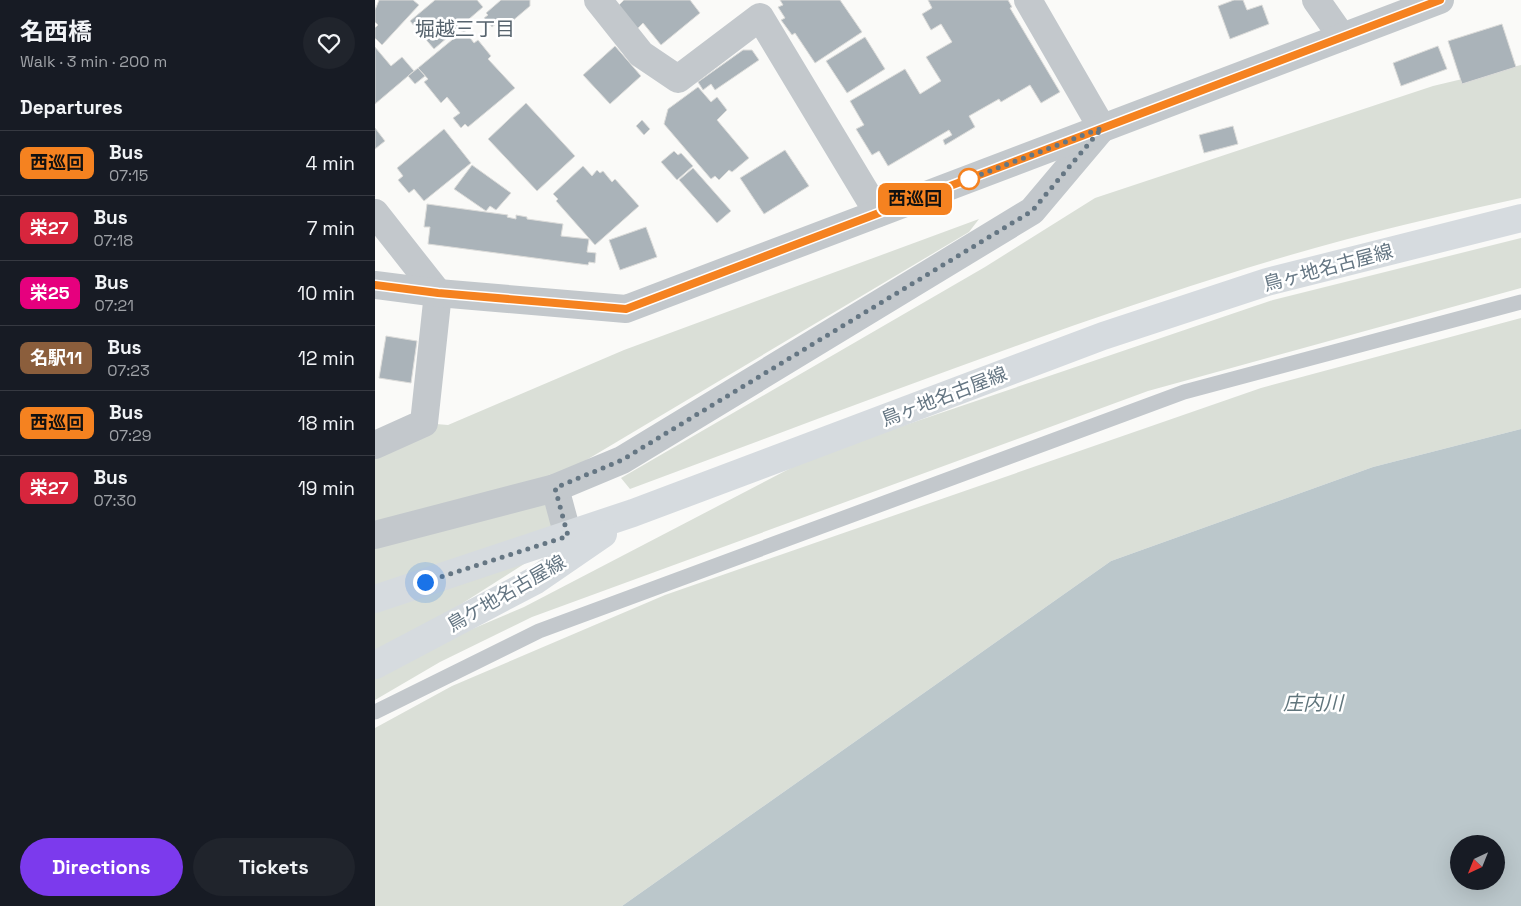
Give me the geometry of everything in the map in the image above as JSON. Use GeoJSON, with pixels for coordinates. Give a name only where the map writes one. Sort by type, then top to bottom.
{"type":"FeatureCollection","features":[{"type":"Feature","properties":{"kind":"main road","name":"鳥ヶ地名古屋線"},"geometry":{"type":"LineString","coordinates":[[375,599],[633,513],[1103,336],[1267,282],[1521,218]]}},
{"type":"Feature","properties":{"kind":"main road","name":"鳥ケ地名古屋線"},"geometry":{"type":"LineString","coordinates":[[375,665],[536,580],[633,513]]}},
{"type":"Feature","properties":{"kind":"street"},"geometry":{"type":"LineString","coordinates":[[598,0],[641,54],[678,79],[762,8],[878,213]]}},
{"type":"Feature","properties":{"kind":"street"},"geometry":{"type":"LineString","coordinates":[[1028,0],[1102,128]]}},
{"type":"Feature","properties":{"kind":"street"},"geometry":{"type":"LineString","coordinates":[[1316,0],[1342,37]]}},
{"type":"Feature","properties":{"kind":"street"},"geometry":{"type":"LineString","coordinates":[[375,285],[438,293],[626,309],[1439,0]]}},
{"type":"Feature","properties":{"kind":"street"},"geometry":{"type":"LineString","coordinates":[[375,535],[555,488],[622,460],[1032,211],[1102,128]]}},
{"type":"Feature","properties":{"kind":"street"},"geometry":{"type":"LineString","coordinates":[[375,213],[438,293],[424,423],[375,445]]}},
{"type":"Feature","properties":{"kind":"street"},"geometry":{"type":"LineString","coordinates":[[555,488],[568,536]]}},
{"type":"Feature","properties":{"kind":"lane"},"geometry":{"type":"LineString","coordinates":[[375,712],[539,631],[1184,392],[1521,302]]}},
{"type":"Feature","properties":{"kind":"shaded area"},"geometry":{"type":"Polygon","coordinates":[[[1521,65],[1521,198],[1383,230],[1247,268],[1014,346],[630,489],[621,478],[985,267],[1095,198],[1433,86],[1521,65]]]}},
{"type":"Feature","properties":{"kind":"shaded area"},"geometry":{"type":"Polygon","coordinates":[[[979,219],[969,232],[583,462],[555,488],[568,536],[375,659],[375,445],[424,423],[448,425],[624,350],[979,219]]]}},
{"type":"Feature","properties":{"kind":"shaded area"},"geometry":{"type":"Polygon","coordinates":[[[1521,238],[1521,288],[1148,391],[532,617],[440,662],[375,700],[375,670],[524,607],[814,456],[1273,300],[1521,238]]]}},
{"type":"Feature","properties":{"kind":"shaded area"},"geometry":{"type":"Polygon","coordinates":[[[1521,318],[1521,429],[1373,467],[1111,561],[622,906],[375,906],[375,728],[452,686],[665,595],[1261,388],[1521,318]]]}},
{"type":"Feature","properties":{"kind":"water","name":"庄内川"},"geometry":{"type":"Polygon","coordinates":[[[1521,429],[1521,906],[622,906],[1111,561],[1373,467],[1521,429]]]}},
{"type":"Feature","properties":{"kind":"building"},"geometry":{"type":"Polygon","coordinates":[[[379,0],[413,0],[419,5],[382,45],[375,38],[375,28],[378,25],[375,22],[375,10],[379,0]]]}},
{"type":"Feature","properties":{"kind":"building"},"geometry":{"type":"Polygon","coordinates":[[[435,0],[477,0],[483,7],[434,49],[410,21],[435,0]]]}},
{"type":"Feature","properties":{"kind":"building"},"geometry":{"type":"Polygon","coordinates":[[[501,0],[530,0],[530,6],[510,23],[507,20],[501,26],[498,22],[492,27],[484,18],[488,15],[486,13],[501,0]]]}},
{"type":"Feature","properties":{"kind":"building"},"geometry":{"type":"Polygon","coordinates":[[[624,0],[690,0],[700,13],[661,45],[643,23],[637,29],[618,6],[624,0]]]}},
{"type":"Feature","properties":{"kind":"building"},"geometry":{"type":"Polygon","coordinates":[[[780,0],[840,0],[862,32],[815,63],[795,33],[792,35],[781,20],[785,18],[778,7],[783,5],[780,0]]]}},
{"type":"Feature","properties":{"kind":"building"},"geometry":{"type":"Polygon","coordinates":[[[928,0],[1008,0],[1012,7],[1010,8],[1060,92],[1041,103],[1030,85],[1001,102],[999,99],[969,116],[975,127],[945,145],[943,140],[952,135],[949,130],[888,166],[879,151],[872,155],[856,129],[864,125],[850,101],[905,69],[920,94],[941,81],[926,57],[952,42],[941,24],[931,30],[922,14],[932,8],[928,0]]]}},
{"type":"Feature","properties":{"kind":"building"},"geometry":{"type":"Polygon","coordinates":[[[1234,0],[1243,0],[1247,10],[1262,5],[1269,24],[1230,39],[1218,6],[1234,0]]]}},
{"type":"Feature","properties":{"kind":"building"},"geometry":{"type":"Polygon","coordinates":[[[1502,24],[1516,67],[1462,84],[1448,41],[1502,24]]]}},
{"type":"Feature","properties":{"kind":"building"},"geometry":{"type":"Polygon","coordinates":[[[464,30],[474,43],[478,40],[491,56],[488,59],[515,88],[468,127],[465,124],[461,128],[453,118],[460,113],[447,97],[441,103],[424,82],[428,79],[418,68],[464,30]]]}},
{"type":"Feature","properties":{"kind":"building"},"geometry":{"type":"Polygon","coordinates":[[[865,37],[885,69],[847,93],[826,61],[865,37]]]}},
{"type":"Feature","properties":{"kind":"building"},"geometry":{"type":"Polygon","coordinates":[[[615,46],[641,76],[610,104],[583,75],[615,46]]]}},
{"type":"Feature","properties":{"kind":"building"},"geometry":{"type":"Polygon","coordinates":[[[1438,46],[1447,69],[1401,86],[1393,63],[1438,46]]]}},
{"type":"Feature","properties":{"kind":"building"},"geometry":{"type":"Polygon","coordinates":[[[375,47],[391,66],[402,57],[414,71],[375,104],[375,47]]]}},
{"type":"Feature","properties":{"kind":"building"},"geometry":{"type":"Polygon","coordinates":[[[743,50],[752,50],[759,60],[715,90],[711,84],[703,90],[698,82],[743,50]]]}},
{"type":"Feature","properties":{"kind":"building"},"geometry":{"type":"Polygon","coordinates":[[[418,68],[425,76],[415,84],[408,76],[418,68]]]}},
{"type":"Feature","properties":{"kind":"building"},"geometry":{"type":"Polygon","coordinates":[[[698,87],[711,102],[717,97],[727,110],[717,120],[749,158],[732,172],[729,170],[719,180],[715,176],[711,179],[664,124],[668,109],[698,87]]]}},
{"type":"Feature","properties":{"kind":"building"},"geometry":{"type":"Polygon","coordinates":[[[526,103],[575,156],[537,191],[488,139],[526,103]]]}},
{"type":"Feature","properties":{"kind":"building"},"geometry":{"type":"Polygon","coordinates":[[[642,120],[650,129],[644,135],[636,126],[642,120]]]}},
{"type":"Feature","properties":{"kind":"building"},"geometry":{"type":"Polygon","coordinates":[[[1233,126],[1238,144],[1204,153],[1199,135],[1233,126]]]}},
{"type":"Feature","properties":{"kind":"building"},"geometry":{"type":"Polygon","coordinates":[[[375,128],[385,141],[375,149],[375,128]]]}},
{"type":"Feature","properties":{"kind":"building"},"geometry":{"type":"Polygon","coordinates":[[[444,129],[471,163],[424,201],[414,189],[409,193],[398,180],[403,176],[397,168],[444,129]]]}},
{"type":"Feature","properties":{"kind":"building"},"geometry":{"type":"Polygon","coordinates":[[[785,150],[809,186],[764,214],[740,178],[785,150]]]}},
{"type":"Feature","properties":{"kind":"building"},"geometry":{"type":"Polygon","coordinates":[[[674,151],[678,155],[681,153],[693,166],[677,180],[661,162],[674,151]]]}},
{"type":"Feature","properties":{"kind":"building"},"geometry":{"type":"Polygon","coordinates":[[[472,165],[511,193],[496,210],[490,206],[486,211],[454,189],[472,165]]]}},
{"type":"Feature","properties":{"kind":"building"},"geometry":{"type":"Polygon","coordinates":[[[583,166],[592,176],[597,170],[600,173],[603,171],[612,182],[615,179],[639,206],[595,245],[556,201],[558,199],[553,194],[583,166]]]}},
{"type":"Feature","properties":{"kind":"building"},"geometry":{"type":"Polygon","coordinates":[[[693,168],[731,211],[717,223],[679,180],[693,168]]]}},
{"type":"Feature","properties":{"kind":"building"},"geometry":{"type":"Polygon","coordinates":[[[427,204],[508,215],[507,217],[516,219],[516,215],[527,217],[527,219],[563,224],[561,236],[589,239],[587,252],[596,253],[595,263],[589,262],[588,265],[428,244],[430,227],[424,227],[427,204]]]}},
{"type":"Feature","properties":{"kind":"building"},"geometry":{"type":"Polygon","coordinates":[[[646,227],[657,257],[620,270],[609,240],[646,227]]]}},
{"type":"Feature","properties":{"kind":"building"},"geometry":{"type":"Polygon","coordinates":[[[386,336],[417,341],[411,383],[379,378],[386,336]]]}},
{"type":"Feature","properties":{"kind":"bus line","name":"西巡回"},"geometry":{"type":"LineString","coordinates":[[375,285],[438,293],[626,309],[1440,0]]}},
{"type":"Feature","properties":{"kind":"district","name":"堀越三丁目"},"geometry":{"type":"Point","coordinates":[465,29]}},
{"type":"Feature","properties":{"kind":"route"},"geometry":{"type":"LineString","coordinates":[[425,582],[568,536],[555,488],[622,460],[1032,211],[1102,128],[969,179]]}}]}
